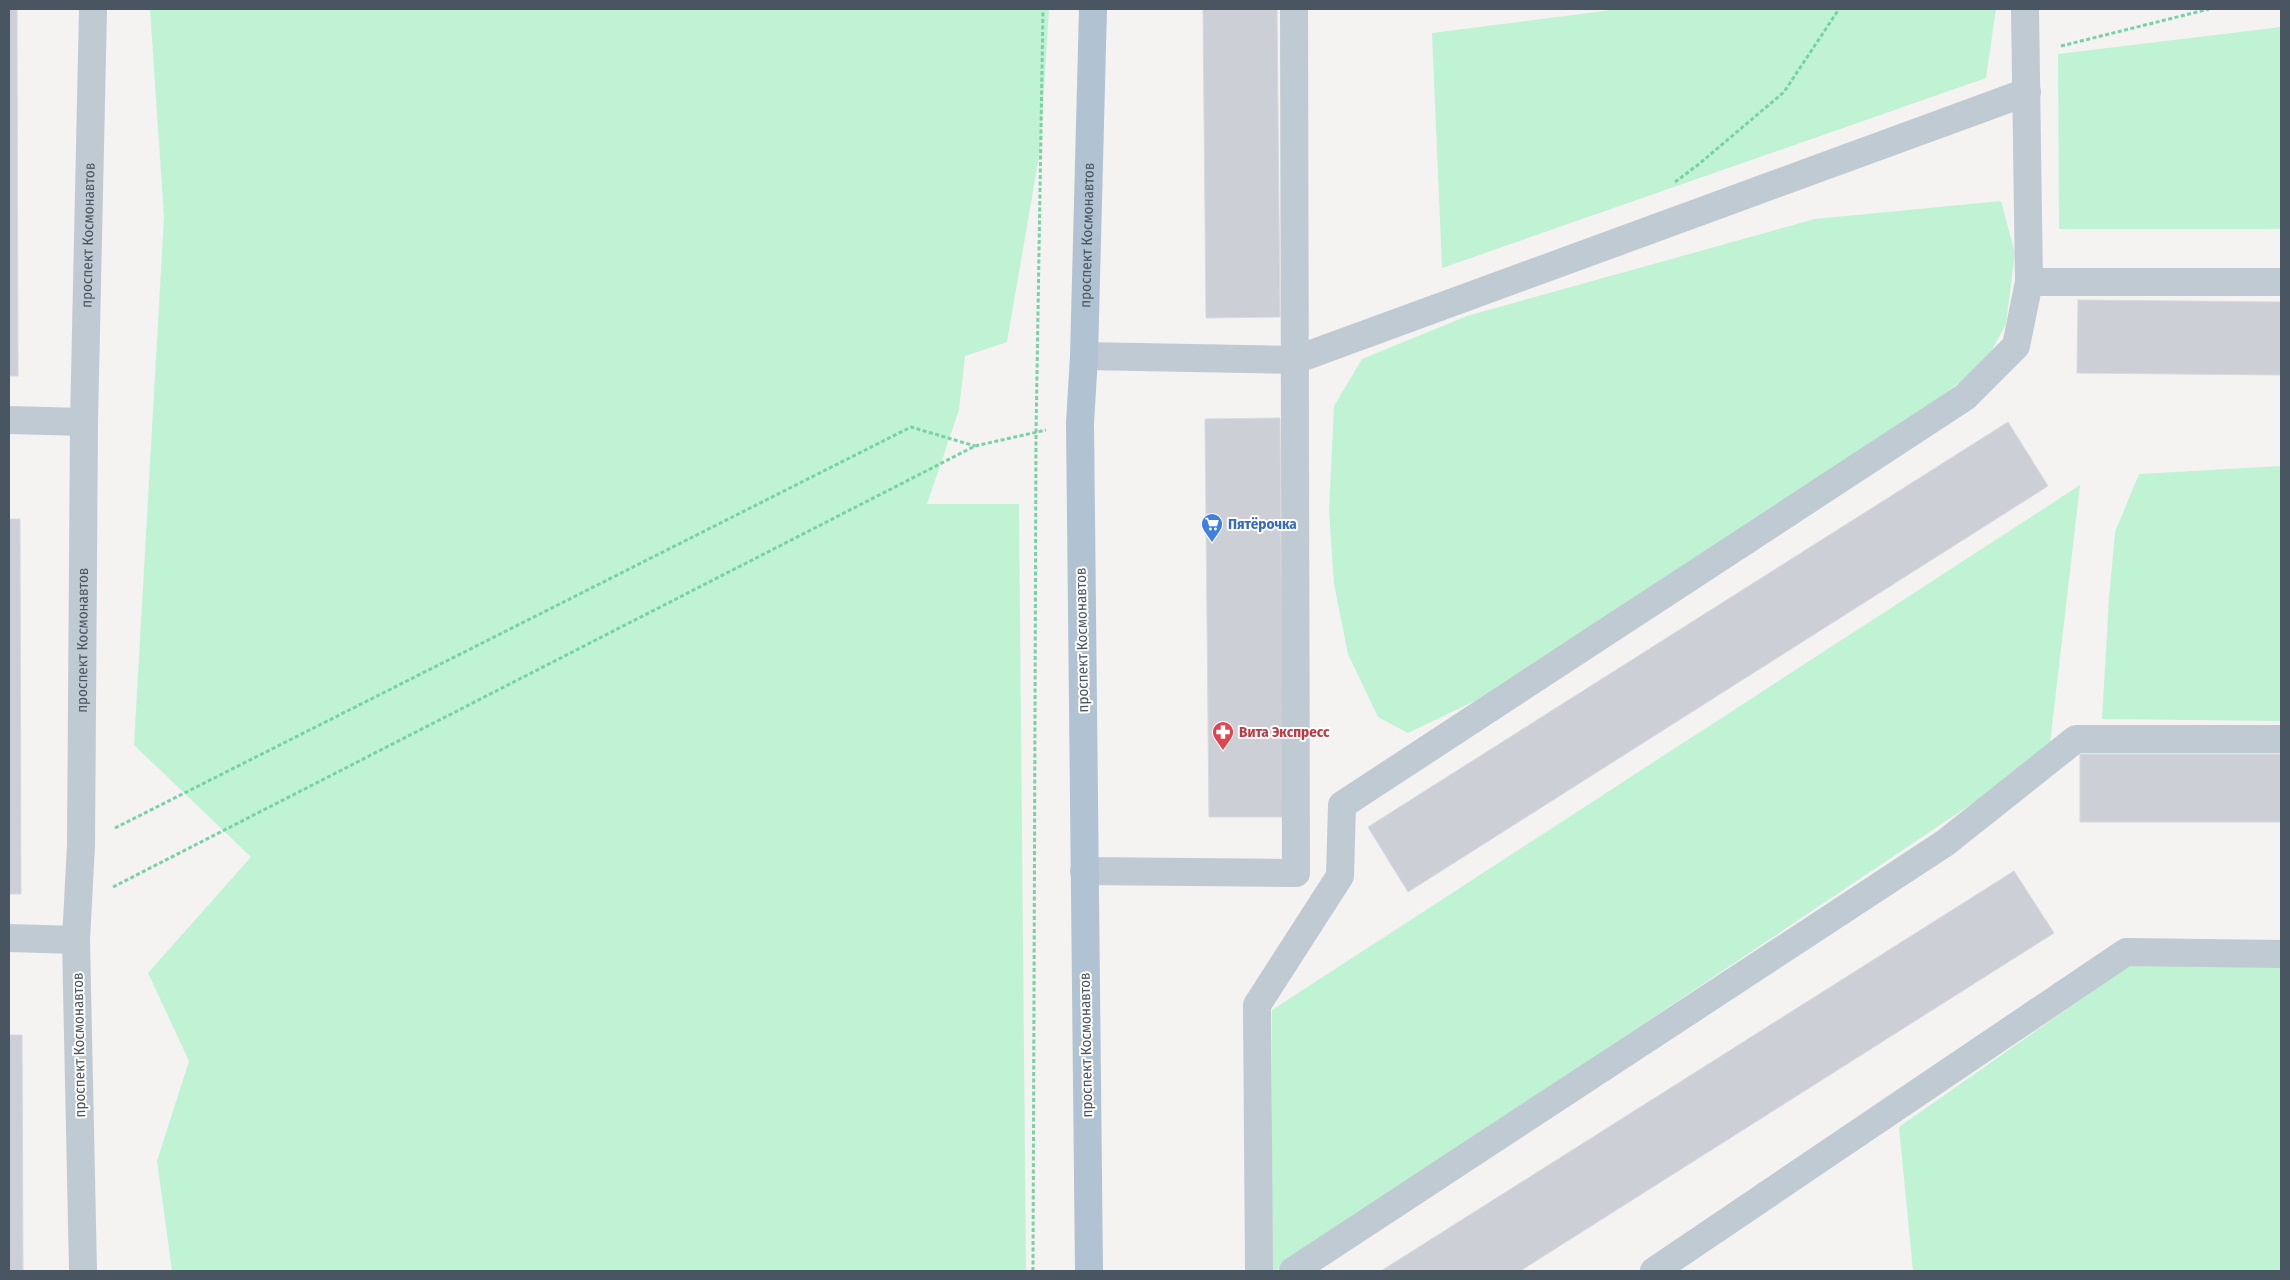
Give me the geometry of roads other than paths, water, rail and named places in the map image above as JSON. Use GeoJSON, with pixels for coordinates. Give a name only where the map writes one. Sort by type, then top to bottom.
{"type":"FeatureCollection","features":[{"type":"Feature","properties":{"kind":"main road","name":"проспект Космонавтов"},"geometry":{"type":"LineString","coordinates":[[1089,1271],[1080,423],[1084,356],[1093,9]]}},
{"type":"Feature","properties":{"kind":"street","name":"проспект Космонавтов"},"geometry":{"type":"LineString","coordinates":[[83,1271],[76,940],[81,845],[84,422],[93,9]]}},
{"type":"Feature","properties":{"kind":"street"},"geometry":{"type":"LineString","coordinates":[[1084,871],[1296,873],[1294,9]]}},
{"type":"Feature","properties":{"kind":"street"},"geometry":{"type":"LineString","coordinates":[[1259,1271],[1257,1005],[1340,876],[1342,805],[1965,397],[2016,346],[2029,282],[2026,9]]}},
{"type":"Feature","properties":{"kind":"street"},"geometry":{"type":"LineString","coordinates":[[1084,356],[1295,360],[2026,92]]}},
{"type":"Feature","properties":{"kind":"street"},"geometry":{"type":"LineString","coordinates":[[2029,282],[2281,282]]}},
{"type":"Feature","properties":{"kind":"street"},"geometry":{"type":"LineString","coordinates":[[9,420],[84,422]]}},
{"type":"Feature","properties":{"kind":"street"},"geometry":{"type":"LineString","coordinates":[[1293,1271],[1944,843],[2076,739],[2281,740]]}},
{"type":"Feature","properties":{"kind":"street"},"geometry":{"type":"LineString","coordinates":[[9,938],[76,940]]}},
{"type":"Feature","properties":{"kind":"street"},"geometry":{"type":"LineString","coordinates":[[1654,1271],[2126,952],[2281,954]]}},
{"type":"Feature","properties":{"kind":"place","name":"Пятёрочка"},"geometry":{"type":"Point","coordinates":[1212,543]}},
{"type":"Feature","properties":{"kind":"place","name":"Вита Экспресс"},"geometry":{"type":"Point","coordinates":[1223,751]}}]}
